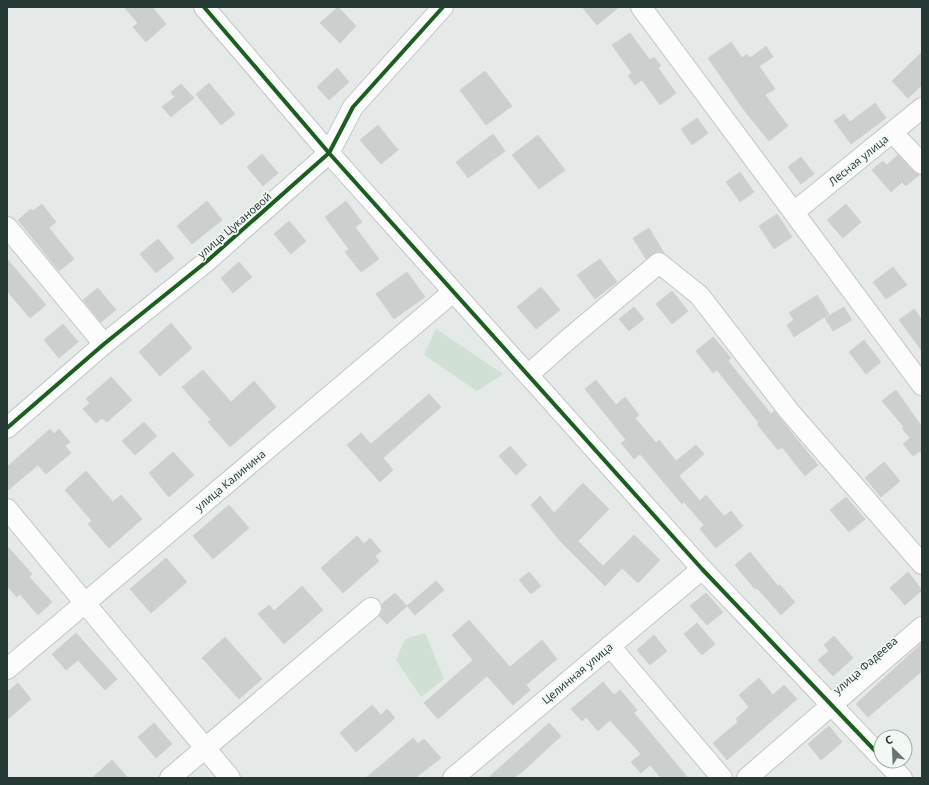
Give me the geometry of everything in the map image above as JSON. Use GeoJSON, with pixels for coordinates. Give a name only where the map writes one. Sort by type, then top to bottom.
{"type":"FeatureCollection","features":[{"type":"Feature","properties":{"kind":"street"},"geometry":{"type":"LineString","coordinates":[[204,7],[329,153],[702,569],[873,749]]}},
{"type":"Feature","properties":{"kind":"street","name":"улица Цукановой"},"geometry":{"type":"LineString","coordinates":[[7,428],[104,344],[206,262],[329,153],[353,107],[443,7]]}},
{"type":"Feature","properties":{"kind":"street"},"geometry":{"type":"LineString","coordinates":[[641,7],[922,384]]}},
{"type":"Feature","properties":{"kind":"street","name":"Лесная улица"},"geometry":{"type":"LineString","coordinates":[[794,212],[922,108]]}},
{"type":"Feature","properties":{"kind":"street"},"geometry":{"type":"LineString","coordinates":[[893,133],[922,164]]}},
{"type":"Feature","properties":{"kind":"street"},"geometry":{"type":"LineString","coordinates":[[7,227],[104,344]]}},
{"type":"Feature","properties":{"kind":"street"},"geometry":{"type":"LineString","coordinates":[[528,375],[659,263],[699,295],[789,410],[922,564]]}},
{"type":"Feature","properties":{"kind":"street","name":"улица Калинина"},"geometry":{"type":"LineString","coordinates":[[7,669],[453,292]]}},
{"type":"Feature","properties":{"kind":"street"},"geometry":{"type":"LineString","coordinates":[[7,509],[230,778]]}},
{"type":"Feature","properties":{"kind":"street","name":"Целинная улица"},"geometry":{"type":"LineString","coordinates":[[453,778],[702,569]]}},
{"type":"Feature","properties":{"kind":"street"},"geometry":{"type":"LineString","coordinates":[[170,778],[371,608]]}},
{"type":"Feature","properties":{"kind":"street","name":"улица Фадеева"},"geometry":{"type":"LineString","coordinates":[[747,778],[922,627]]}},
{"type":"Feature","properties":{"kind":"street"},"geometry":{"type":"LineString","coordinates":[[610,646],[722,778]]}},
{"type":"Feature","properties":{"kind":"street"},"geometry":{"type":"LineString","coordinates":[[893,769],[902,778]]}},
{"type":"Feature","properties":{"kind":"green space"},"geometry":{"type":"Polygon","coordinates":[[[436,329],[503,374],[477,391],[424,355],[436,329]]]}},
{"type":"Feature","properties":{"kind":"green space"},"geometry":{"type":"Polygon","coordinates":[[[425,633],[444,679],[421,697],[396,660],[405,639],[425,633]]]}},
{"type":"Feature","properties":{"kind":"building"},"geometry":{"type":"Polygon","coordinates":[[[124,7],[152,7],[166,24],[146,42],[133,27],[138,23],[124,7]]]}},
{"type":"Feature","properties":{"kind":"building"},"geometry":{"type":"Polygon","coordinates":[[[338,7],[356,26],[340,43],[320,23],[338,7]]]}},
{"type":"Feature","properties":{"kind":"building"},"geometry":{"type":"Polygon","coordinates":[[[582,7],[619,7],[597,25],[582,7]]]}},
{"type":"Feature","properties":{"kind":"building"},"geometry":{"type":"Polygon","coordinates":[[[630,33],[650,60],[654,57],[661,66],[658,68],[676,93],[660,105],[642,80],[635,85],[628,76],[632,73],[612,45],[630,33]]]}},
{"type":"Feature","properties":{"kind":"building"},"geometry":{"type":"Polygon","coordinates":[[[731,42],[742,58],[747,54],[750,58],[766,46],[773,57],[759,66],[775,89],[765,95],[788,126],[769,141],[744,110],[708,58],[731,42]]]}},
{"type":"Feature","properties":{"kind":"building"},"geometry":{"type":"Polygon","coordinates":[[[922,52],[922,85],[908,98],[892,81],[922,52]]]}},
{"type":"Feature","properties":{"kind":"building"},"geometry":{"type":"Polygon","coordinates":[[[337,68],[349,82],[329,100],[317,87],[337,68]]]}},
{"type":"Feature","properties":{"kind":"building"},"geometry":{"type":"Polygon","coordinates":[[[485,71],[512,106],[486,125],[460,90],[485,71]]]}},
{"type":"Feature","properties":{"kind":"building"},"geometry":{"type":"Polygon","coordinates":[[[209,83],[235,114],[221,125],[196,94],[209,83]]]}},
{"type":"Feature","properties":{"kind":"building"},"geometry":{"type":"Polygon","coordinates":[[[181,84],[194,98],[171,117],[162,107],[175,97],[171,92],[181,84]]]}},
{"type":"Feature","properties":{"kind":"building"},"geometry":{"type":"Polygon","coordinates":[[[875,103],[886,118],[851,144],[834,121],[844,114],[850,122],[875,103]]]}},
{"type":"Feature","properties":{"kind":"building"},"geometry":{"type":"Polygon","coordinates":[[[697,118],[708,133],[692,145],[681,129],[697,118]]]}},
{"type":"Feature","properties":{"kind":"building"},"geometry":{"type":"Polygon","coordinates":[[[378,125],[398,150],[381,164],[360,140],[378,125]]]}},
{"type":"Feature","properties":{"kind":"building"},"geometry":{"type":"Polygon","coordinates":[[[493,134],[505,151],[468,178],[456,162],[493,134]]]}},
{"type":"Feature","properties":{"kind":"building"},"geometry":{"type":"Polygon","coordinates":[[[538,135],[565,170],[539,189],[512,155],[538,135]]]}},
{"type":"Feature","properties":{"kind":"building"},"geometry":{"type":"Polygon","coordinates":[[[262,154],[278,173],[263,186],[247,167],[262,154]]]}},
{"type":"Feature","properties":{"kind":"building"},"geometry":{"type":"Polygon","coordinates":[[[898,155],[914,172],[919,175],[906,186],[902,182],[891,192],[872,170],[883,161],[887,165],[898,155]]]}},
{"type":"Feature","properties":{"kind":"building"},"geometry":{"type":"Polygon","coordinates":[[[801,157],[814,174],[801,184],[788,167],[801,157]]]}},
{"type":"Feature","properties":{"kind":"building"},"geometry":{"type":"Polygon","coordinates":[[[740,172],[754,192],[740,202],[726,182],[740,172]]]}},
{"type":"Feature","properties":{"kind":"building"},"geometry":{"type":"Polygon","coordinates":[[[207,201],[222,220],[192,244],[177,226],[207,201]]]}},
{"type":"Feature","properties":{"kind":"building"},"geometry":{"type":"Polygon","coordinates":[[[346,201],[362,222],[355,227],[379,259],[361,272],[345,252],[349,249],[325,217],[346,201]]]}},
{"type":"Feature","properties":{"kind":"building"},"geometry":{"type":"Polygon","coordinates":[[[42,204],[56,222],[49,228],[74,259],[59,271],[18,220],[31,209],[33,211],[42,204]]]}},
{"type":"Feature","properties":{"kind":"building"},"geometry":{"type":"Polygon","coordinates":[[[846,204],[861,222],[843,238],[827,220],[846,204]]]}},
{"type":"Feature","properties":{"kind":"building"},"geometry":{"type":"Polygon","coordinates":[[[777,214],[792,237],[774,249],[759,226],[777,214]]]}},
{"type":"Feature","properties":{"kind":"building"},"geometry":{"type":"Polygon","coordinates":[[[289,221],[306,241],[291,254],[274,234],[289,221]]]}},
{"type":"Feature","properties":{"kind":"building"},"geometry":{"type":"Polygon","coordinates":[[[649,228],[664,253],[656,252],[646,259],[633,238],[649,228]]]}},
{"type":"Feature","properties":{"kind":"building"},"geometry":{"type":"Polygon","coordinates":[[[158,239],[174,258],[156,273],[140,254],[158,239]]]}},
{"type":"Feature","properties":{"kind":"building"},"geometry":{"type":"Polygon","coordinates":[[[7,259],[46,305],[30,318],[7,291],[7,259]]]}},
{"type":"Feature","properties":{"kind":"building"},"geometry":{"type":"Polygon","coordinates":[[[600,259],[617,282],[595,299],[577,275],[600,259]]]}},
{"type":"Feature","properties":{"kind":"building"},"geometry":{"type":"Polygon","coordinates":[[[239,262],[252,277],[233,293],[221,278],[239,262]]]}},
{"type":"Feature","properties":{"kind":"building"},"geometry":{"type":"Polygon","coordinates":[[[893,267],[907,285],[886,299],[873,282],[893,267]]]}},
{"type":"Feature","properties":{"kind":"building"},"geometry":{"type":"Polygon","coordinates":[[[407,272],[425,297],[394,319],[376,294],[407,272]]]}},
{"type":"Feature","properties":{"kind":"building"},"geometry":{"type":"Polygon","coordinates":[[[541,287],[560,310],[536,329],[517,307],[541,287]]]}},
{"type":"Feature","properties":{"kind":"building"},"geometry":{"type":"Polygon","coordinates":[[[98,288],[116,310],[101,322],[83,300],[98,288]]]}},
{"type":"Feature","properties":{"kind":"building"},"geometry":{"type":"Polygon","coordinates":[[[672,291],[688,311],[672,324],[656,304],[672,291]]]}},
{"type":"Feature","properties":{"kind":"building"},"geometry":{"type":"Polygon","coordinates":[[[817,295],[829,314],[794,337],[787,325],[794,320],[789,313],[817,295]]]}},
{"type":"Feature","properties":{"kind":"building"},"geometry":{"type":"Polygon","coordinates":[[[634,307],[644,319],[629,331],[619,319],[634,307]]]}},
{"type":"Feature","properties":{"kind":"building"},"geometry":{"type":"Polygon","coordinates":[[[844,307],[852,320],[833,331],[825,318],[844,307]]]}},
{"type":"Feature","properties":{"kind":"building"},"geometry":{"type":"Polygon","coordinates":[[[914,309],[922,320],[922,351],[899,320],[914,309]]]}},
{"type":"Feature","properties":{"kind":"building"},"geometry":{"type":"Polygon","coordinates":[[[171,323],[192,348],[160,376],[139,352],[171,323]]]}},
{"type":"Feature","properties":{"kind":"building"},"geometry":{"type":"Polygon","coordinates":[[[63,324],[78,342],[59,358],[44,340],[63,324]]]}},
{"type":"Feature","properties":{"kind":"building"},"geometry":{"type":"Polygon","coordinates":[[[713,337],[731,358],[728,361],[771,414],[774,411],[818,465],[805,476],[782,447],[778,450],[757,424],[759,423],[717,370],[713,373],[696,351],[713,337]]]}},
{"type":"Feature","properties":{"kind":"building"},"geometry":{"type":"Polygon","coordinates":[[[864,340],[881,362],[866,374],[849,352],[864,340]]]}},
{"type":"Feature","properties":{"kind":"building"},"geometry":{"type":"Polygon","coordinates":[[[203,370],[231,402],[254,381],[276,407],[230,447],[208,422],[211,420],[182,387],[203,370]]]}},
{"type":"Feature","properties":{"kind":"building"},"geometry":{"type":"Polygon","coordinates":[[[111,377],[132,400],[107,422],[102,418],[96,423],[83,409],[90,403],[86,399],[111,377]]]}},
{"type":"Feature","properties":{"kind":"building"},"geometry":{"type":"Polygon","coordinates":[[[596,380],[616,405],[625,397],[639,415],[635,418],[656,443],[659,440],[676,461],[696,445],[704,454],[679,476],[700,501],[706,495],[724,516],[731,511],[743,526],[716,548],[700,529],[704,525],[684,502],[682,504],[640,454],[634,459],[621,443],[626,440],[585,389],[596,380]]]}},
{"type":"Feature","properties":{"kind":"building"},"geometry":{"type":"Polygon","coordinates":[[[896,390],[922,427],[922,454],[920,451],[913,456],[903,444],[910,438],[902,428],[904,427],[882,401],[896,390]]]}},
{"type":"Feature","properties":{"kind":"building"},"geometry":{"type":"Polygon","coordinates":[[[429,394],[441,407],[383,458],[393,470],[380,482],[347,445],[361,433],[371,444],[429,394]]]}},
{"type":"Feature","properties":{"kind":"building"},"geometry":{"type":"Polygon","coordinates":[[[144,422],[157,436],[135,455],[122,441],[144,422]]]}},
{"type":"Feature","properties":{"kind":"building"},"geometry":{"type":"Polygon","coordinates":[[[50,429],[54,434],[59,429],[70,442],[65,446],[71,453],[46,474],[38,465],[7,491],[7,467],[50,429]]]}},
{"type":"Feature","properties":{"kind":"building"},"geometry":{"type":"Polygon","coordinates":[[[510,446],[527,465],[516,475],[499,456],[510,446]]]}},
{"type":"Feature","properties":{"kind":"building"},"geometry":{"type":"Polygon","coordinates":[[[173,452],[194,475],[169,497],[149,473],[173,452]]]}},
{"type":"Feature","properties":{"kind":"building"},"geometry":{"type":"Polygon","coordinates":[[[884,462],[900,481],[881,497],[865,478],[884,462]]]}},
{"type":"Feature","properties":{"kind":"building"},"geometry":{"type":"Polygon","coordinates":[[[86,471],[113,502],[121,495],[142,519],[109,548],[88,524],[92,521],[65,490],[86,471]]]}},
{"type":"Feature","properties":{"kind":"building"},"geometry":{"type":"Polygon","coordinates":[[[583,483],[609,509],[578,541],[603,566],[634,535],[660,560],[638,583],[622,568],[605,586],[561,542],[531,505],[540,496],[554,513],[583,483]]]}},
{"type":"Feature","properties":{"kind":"building"},"geometry":{"type":"Polygon","coordinates":[[[846,497],[865,519],[849,532],[830,510],[846,497]]]}},
{"type":"Feature","properties":{"kind":"building"},"geometry":{"type":"Polygon","coordinates":[[[229,505],[249,528],[213,559],[193,536],[229,505]]]}},
{"type":"Feature","properties":{"kind":"building"},"geometry":{"type":"Polygon","coordinates":[[[357,536],[364,544],[370,538],[381,551],[375,556],[379,561],[343,593],[321,568],[357,536]]]}},
{"type":"Feature","properties":{"kind":"building"},"geometry":{"type":"Polygon","coordinates":[[[7,546],[32,574],[29,577],[52,602],[38,615],[20,594],[17,597],[7,586],[7,546]]]}},
{"type":"Feature","properties":{"kind":"building"},"geometry":{"type":"Polygon","coordinates":[[[750,552],[778,586],[780,585],[795,602],[781,615],[757,588],[755,589],[735,565],[750,552]]]}},
{"type":"Feature","properties":{"kind":"building"},"geometry":{"type":"Polygon","coordinates":[[[166,558],[187,582],[151,613],[130,589],[166,558]]]}},
{"type":"Feature","properties":{"kind":"building"},"geometry":{"type":"Polygon","coordinates":[[[529,572],[541,586],[531,594],[519,580],[529,572]]]}},
{"type":"Feature","properties":{"kind":"building"},"geometry":{"type":"Polygon","coordinates":[[[908,572],[922,590],[905,605],[890,588],[908,572]]]}},
{"type":"Feature","properties":{"kind":"building"},"geometry":{"type":"Polygon","coordinates":[[[436,581],[444,590],[415,615],[407,606],[436,581]]]}},
{"type":"Feature","properties":{"kind":"building"},"geometry":{"type":"Polygon","coordinates":[[[302,586],[323,610],[284,644],[258,614],[269,605],[274,611],[302,586]]]}},
{"type":"Feature","properties":{"kind":"building"},"geometry":{"type":"Polygon","coordinates":[[[395,593],[407,606],[387,624],[379,616],[382,612],[382,604],[395,593]]]}},
{"type":"Feature","properties":{"kind":"building"},"geometry":{"type":"Polygon","coordinates":[[[706,593],[723,612],[707,625],[690,606],[706,593]]]}},
{"type":"Feature","properties":{"kind":"building"},"geometry":{"type":"Polygon","coordinates":[[[469,620],[510,667],[542,640],[557,659],[526,685],[530,690],[513,705],[487,676],[438,719],[424,703],[473,660],[452,635],[469,620]]]}},
{"type":"Feature","properties":{"kind":"building"},"geometry":{"type":"Polygon","coordinates":[[[697,623],[715,644],[702,655],[684,634],[697,623]]]}},
{"type":"Feature","properties":{"kind":"building"},"geometry":{"type":"Polygon","coordinates":[[[76,633],[117,679],[105,690],[78,660],[66,670],[52,654],[76,633]]]}},
{"type":"Feature","properties":{"kind":"building"},"geometry":{"type":"Polygon","coordinates":[[[654,635],[667,651],[650,665],[637,650],[654,635]]]}},
{"type":"Feature","properties":{"kind":"building"},"geometry":{"type":"Polygon","coordinates":[[[834,636],[853,658],[833,676],[818,660],[829,651],[824,645],[834,636]]]}},
{"type":"Feature","properties":{"kind":"building"},"geometry":{"type":"Polygon","coordinates":[[[225,637],[262,679],[239,699],[202,658],[225,637]]]}},
{"type":"Feature","properties":{"kind":"building"},"geometry":{"type":"Polygon","coordinates":[[[922,643],[922,671],[868,717],[856,704],[922,643]]]}},
{"type":"Feature","properties":{"kind":"building"},"geometry":{"type":"Polygon","coordinates":[[[759,678],[773,695],[784,685],[797,699],[727,760],[713,743],[738,722],[736,719],[749,707],[739,695],[759,678]]]}},
{"type":"Feature","properties":{"kind":"building"},"geometry":{"type":"Polygon","coordinates":[[[603,682],[614,695],[620,690],[637,710],[634,713],[688,778],[661,778],[650,765],[641,773],[631,762],[641,754],[610,720],[598,731],[586,717],[582,721],[571,709],[603,682]]]}},
{"type":"Feature","properties":{"kind":"building"},"geometry":{"type":"Polygon","coordinates":[[[18,683],[31,699],[7,720],[7,692],[18,683]]]}},
{"type":"Feature","properties":{"kind":"building"},"geometry":{"type":"Polygon","coordinates":[[[372,705],[381,715],[387,709],[395,718],[356,752],[340,733],[372,705]]]}},
{"type":"Feature","properties":{"kind":"building"},"geometry":{"type":"Polygon","coordinates":[[[154,723],[172,744],[156,758],[138,737],[154,723]]]}},
{"type":"Feature","properties":{"kind":"building"},"geometry":{"type":"Polygon","coordinates":[[[549,723],[561,736],[522,772],[514,778],[488,778],[549,723]]]}},
{"type":"Feature","properties":{"kind":"building"},"geometry":{"type":"Polygon","coordinates":[[[829,726],[842,742],[821,760],[808,744],[829,726]]]}},
{"type":"Feature","properties":{"kind":"building"},"geometry":{"type":"Polygon","coordinates":[[[413,738],[418,744],[424,739],[441,758],[415,778],[366,778],[413,738]]]}},
{"type":"Feature","properties":{"kind":"building"},"geometry":{"type":"Polygon","coordinates":[[[112,760],[128,778],[92,778],[112,760]]]}},
{"type":"Feature","properties":{"kind":"cycle path"},"geometry":{"type":"LineString","coordinates":[[204,7],[329,153],[702,569],[873,749]]}},
{"type":"Feature","properties":{"kind":"cycle path"},"geometry":{"type":"LineString","coordinates":[[7,428],[104,344],[206,262],[329,153],[353,107],[443,7]]}}]}
